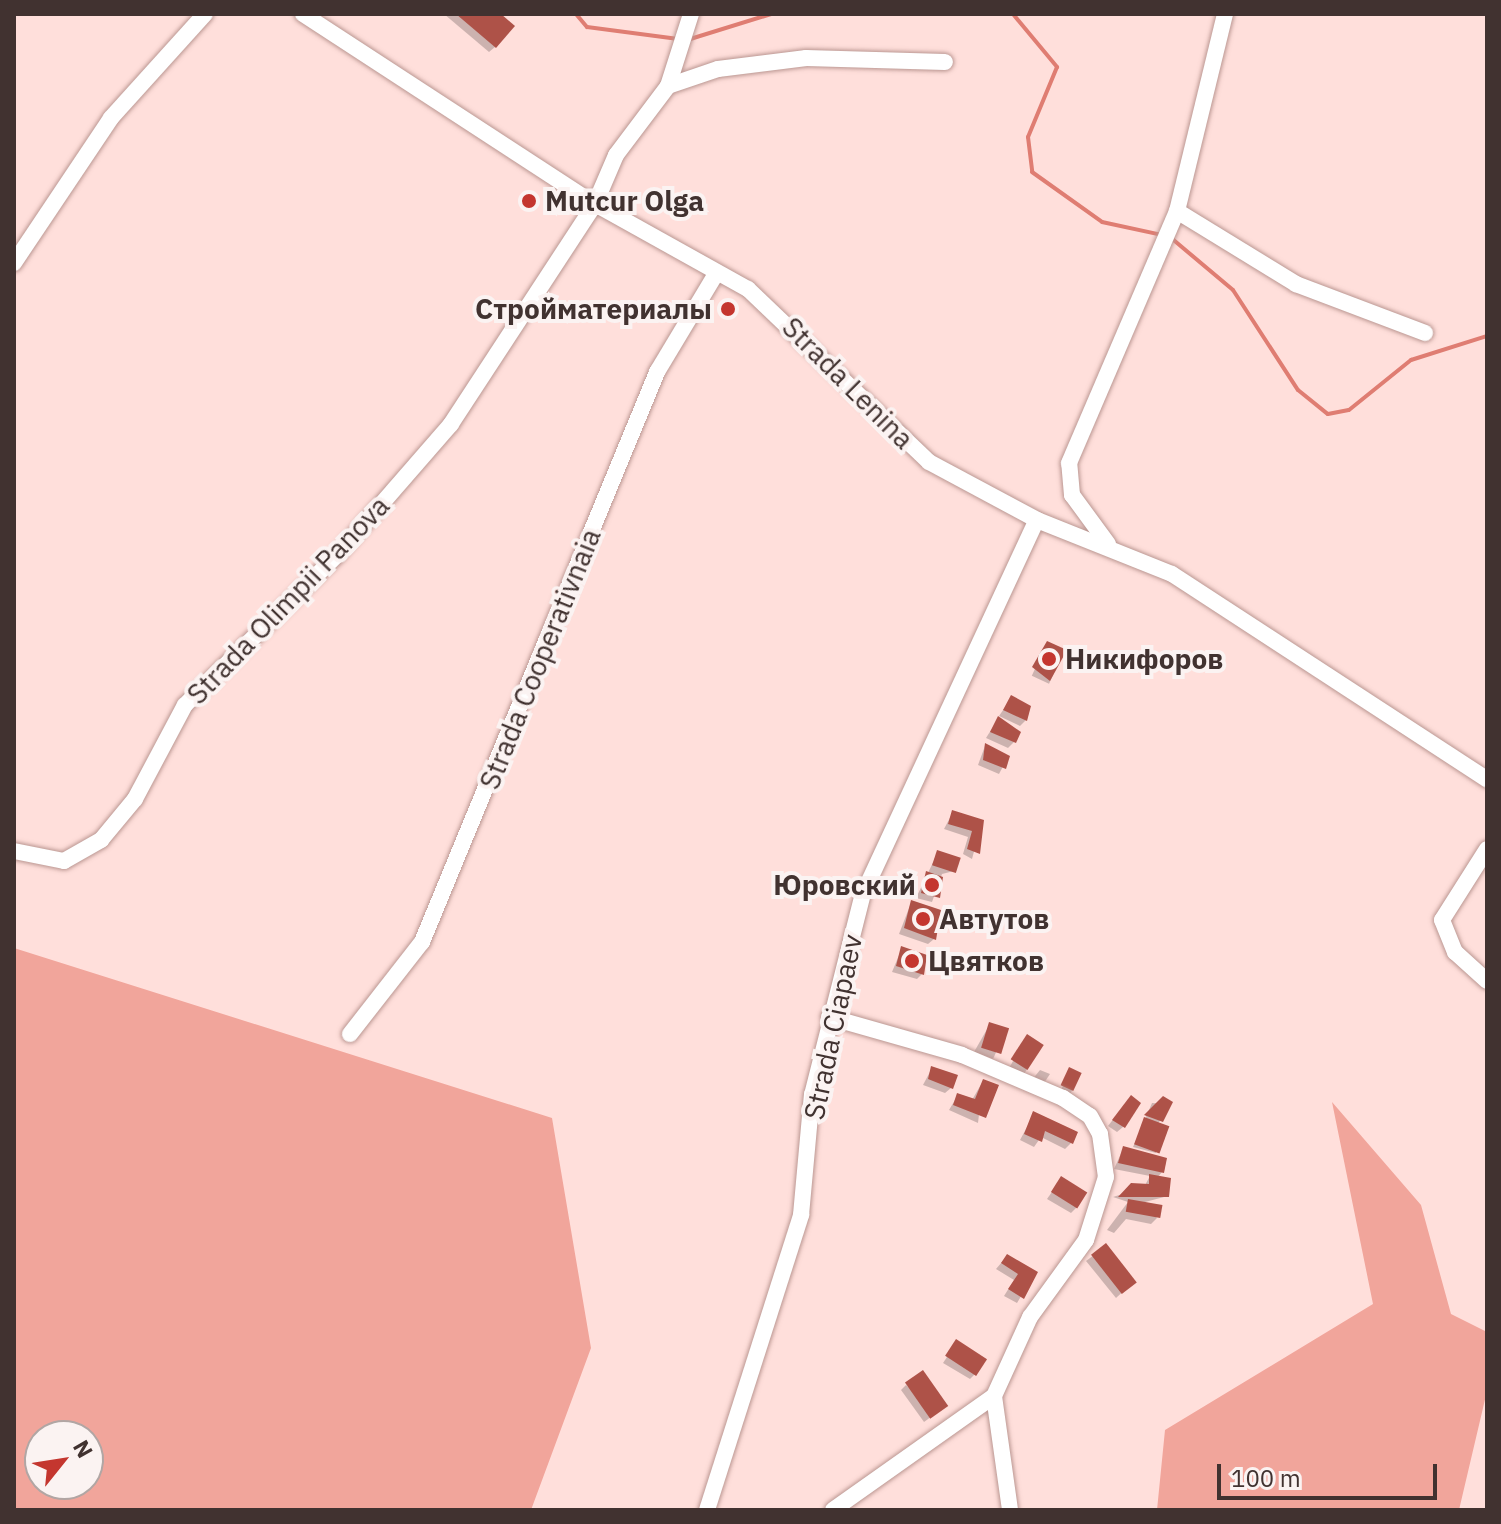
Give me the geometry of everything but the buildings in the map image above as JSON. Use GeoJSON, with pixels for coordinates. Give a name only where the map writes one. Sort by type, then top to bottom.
{"type":"FeatureCollection","features":[{"type":"Feature","properties":{"kind":"street"},"geometry":{"type":"LineString","coordinates":[[14,263],[111,118],[205,14]]}},
{"type":"Feature","properties":{"kind":"street","name":"Strada Lenina"},"geometry":{"type":"LineString","coordinates":[[303,14],[595,204],[776,311],[869,411],[929,462],[1037,520],[1172,574],[1487,779]]}},
{"type":"Feature","properties":{"kind":"street","name":"Strada Olimpii Panova"},"geometry":{"type":"LineString","coordinates":[[14,851],[44,861],[83,856],[121,818],[185,705],[338,554],[451,424],[595,204],[616,155],[668,86],[691,14]]}},
{"type":"Feature","properties":{"kind":"street"},"geometry":{"type":"LineString","coordinates":[[1112,548],[1072,495],[1069,463],[1156,268],[1174,218],[1225,14]]}},
{"type":"Feature","properties":{"kind":"street"},"geometry":{"type":"LineString","coordinates":[[668,86],[718,69],[806,58],[945,62]]}},
{"type":"Feature","properties":{"kind":"street"},"geometry":{"type":"LineString","coordinates":[[1174,218],[1296,284],[1425,333]]}},
{"type":"Feature","properties":{"kind":"street","name":"Strada Cooperativnaia"},"geometry":{"type":"LineString","coordinates":[[350,1034],[422,942],[657,372],[716,274]]}},
{"type":"Feature","properties":{"kind":"street","name":"Strada Ciapaev"},"geometry":{"type":"LineString","coordinates":[[707,1510],[801,1215],[812,1095],[829,1017],[863,894],[1037,520]]}},
{"type":"Feature","properties":{"kind":"street"},"geometry":{"type":"LineString","coordinates":[[1487,849],[1442,920],[1455,952],[1487,981]]}},
{"type":"Feature","properties":{"kind":"street"},"geometry":{"type":"LineString","coordinates":[[829,1017],[1020,1079],[1090,1116],[1100,1134],[1106,1177],[1098,1216],[1030,1317],[994,1396],[833,1510]]}},
{"type":"Feature","properties":{"kind":"street"},"geometry":{"type":"LineString","coordinates":[[994,1396],[1010,1510]]}},
{"type":"Feature","properties":{"kind":"shaded area"},"geometry":{"type":"Polygon","coordinates":[[[14,948],[552,1118],[591,1348],[531,1510],[14,1510],[14,948]]]}},
{"type":"Feature","properties":{"kind":"shaded area"},"geometry":{"type":"Polygon","coordinates":[[[1332,1102],[1421,1205],[1451,1314],[1487,1332],[1487,1391],[1459,1510],[1157,1510],[1165,1430],[1373,1304],[1332,1102]]]}},
{"type":"Feature","properties":{"kind":"waterway"},"geometry":{"type":"LineString","coordinates":[[576,14],[587,27],[678,39]]}},
{"type":"Feature","properties":{"kind":"waterway"},"geometry":{"type":"LineString","coordinates":[[687,40],[771,14]]}},
{"type":"Feature","properties":{"kind":"waterway"},"geometry":{"type":"LineString","coordinates":[[1013,14],[1057,67],[1028,137],[1032,172],[1102,222],[1162,235]]}},
{"type":"Feature","properties":{"kind":"waterway"},"geometry":{"type":"LineString","coordinates":[[1170,237],[1233,290],[1298,390],[1328,414],[1349,410],[1411,360],[1487,336]]}},
{"type":"Feature","properties":{"kind":"place","name":"Mutcur Olga"},"geometry":{"type":"Point","coordinates":[529,201]}},
{"type":"Feature","properties":{"kind":"place","name":"Стройматериалы"},"geometry":{"type":"Point","coordinates":[728,309]}},
{"type":"Feature","properties":{"kind":"place","name":"Никифоров"},"geometry":{"type":"Point","coordinates":[1049,659]}},
{"type":"Feature","properties":{"kind":"place","name":"Юровский"},"geometry":{"type":"Point","coordinates":[932,885]}},
{"type":"Feature","properties":{"kind":"place","name":"Автутов"},"geometry":{"type":"Point","coordinates":[923,919]}},
{"type":"Feature","properties":{"kind":"place","name":"Цвятков"},"geometry":{"type":"Point","coordinates":[912,961]}}]}
